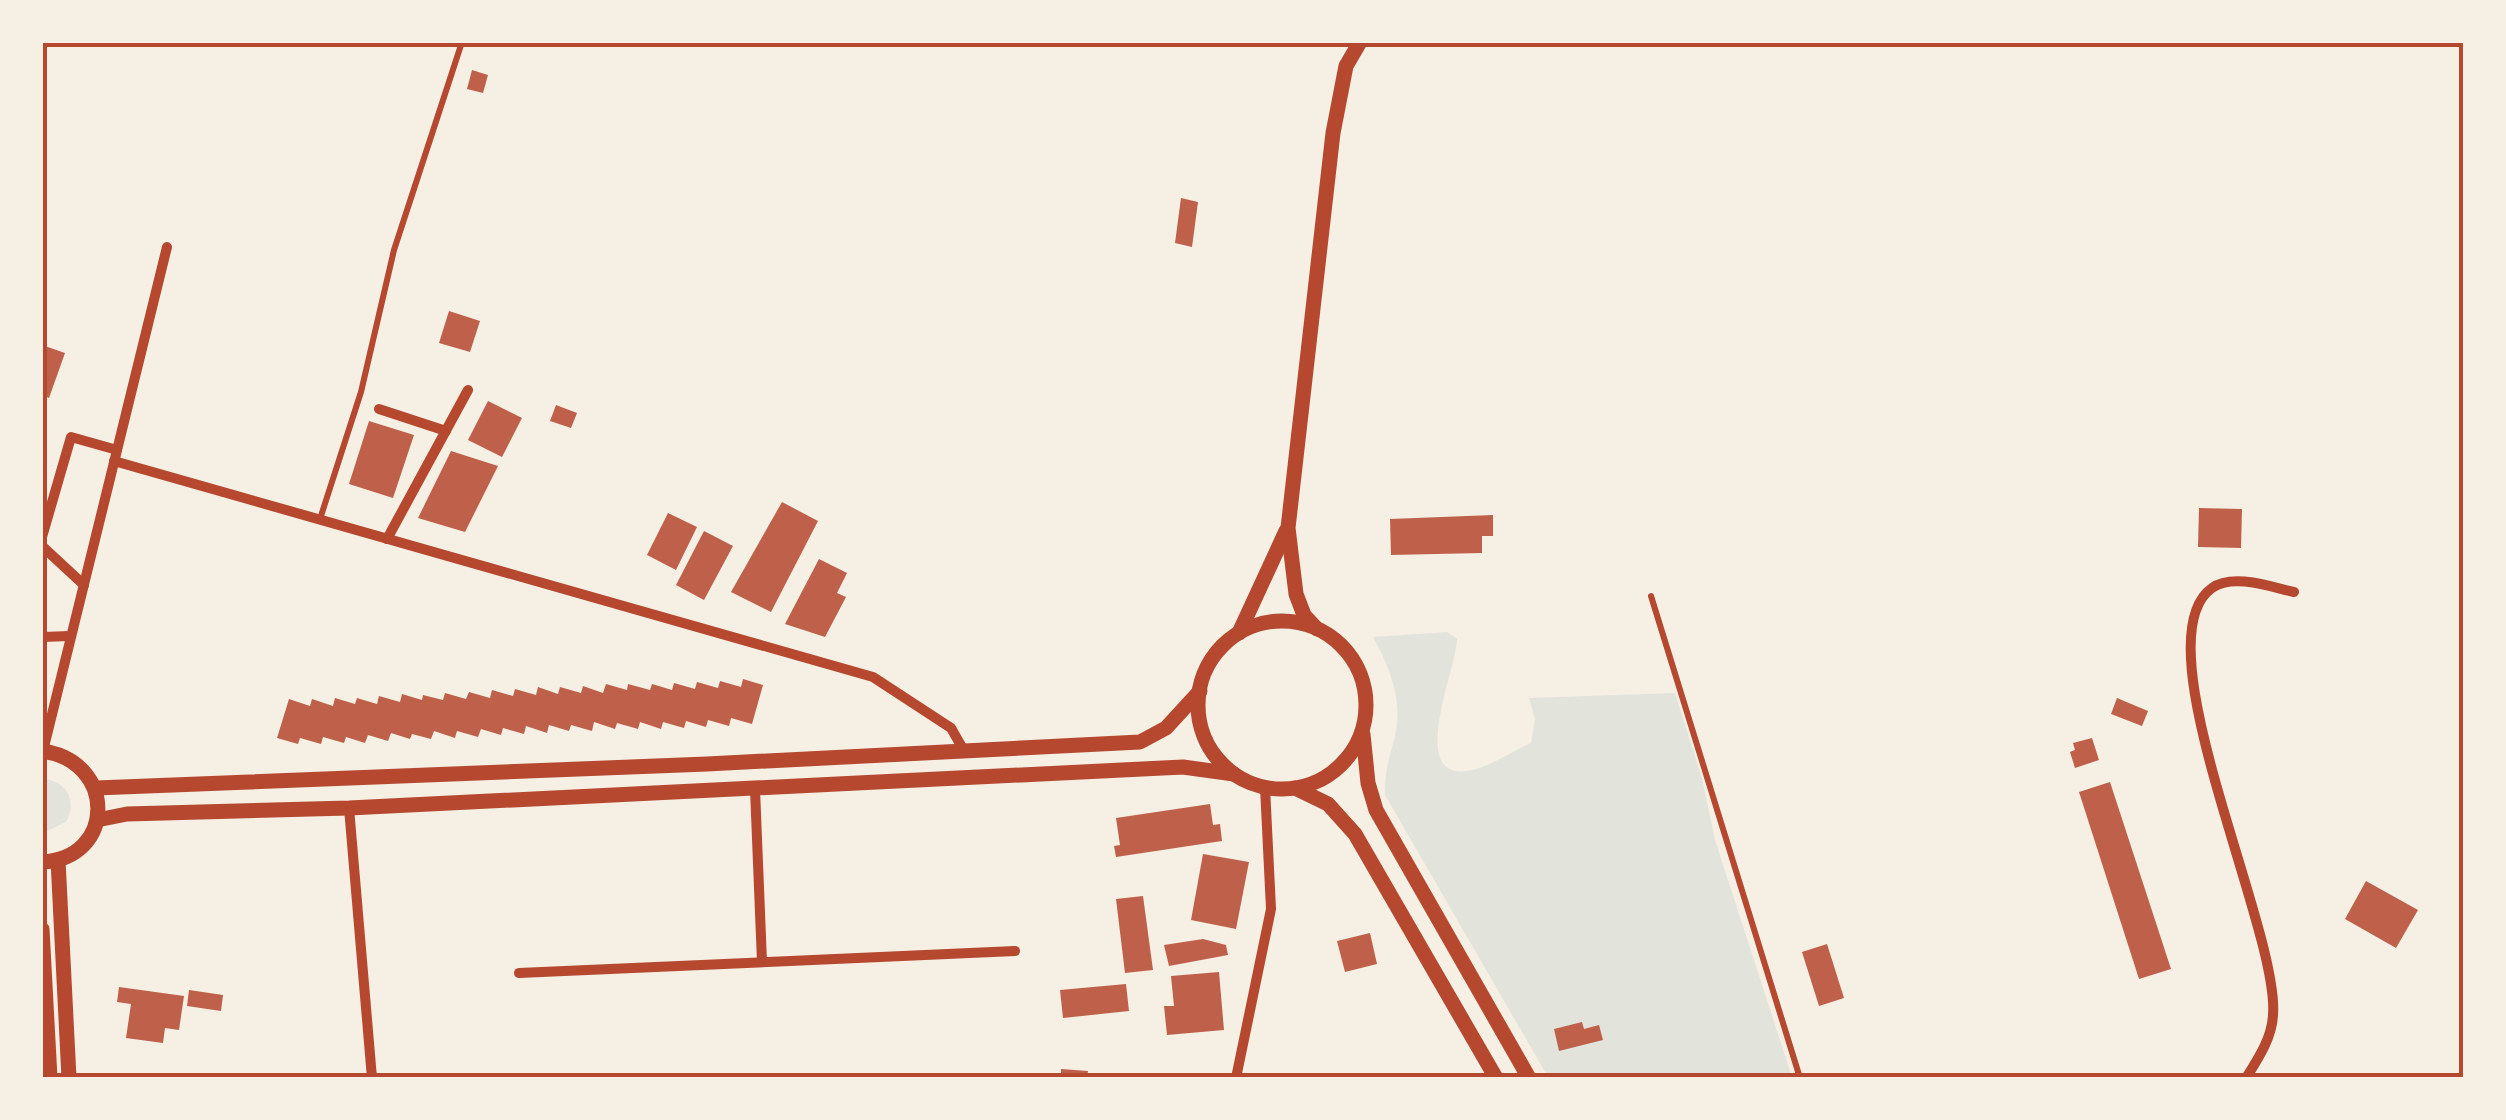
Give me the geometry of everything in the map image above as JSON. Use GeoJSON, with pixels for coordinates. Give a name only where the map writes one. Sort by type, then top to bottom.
{"type":"FeatureCollection","features":[{"type":"Feature","properties":{"kind":"street"},"geometry":{"type":"LineString","coordinates":[[1316,629],[1296,594],[1288,528],[1333,133],[1346,66],[1360,42]]}},
{"type":"Feature","properties":{"kind":"street"},"geometry":{"type":"LineString","coordinates":[[69,1078],[50,861],[83,845],[98,820],[96,788],[75,761],[43,751],[167,248]]}},
{"type":"Feature","properties":{"kind":"street"},"geometry":{"type":"LineString","coordinates":[[386,539],[468,390]]}},
{"type":"Feature","properties":{"kind":"street"},"geometry":{"type":"LineString","coordinates":[[379,409],[446,431]]}},
{"type":"Feature","properties":{"kind":"street"},"geometry":{"type":"LineString","coordinates":[[42,537],[71,438],[116,456],[320,520],[873,677],[951,728],[964,749]]}},
{"type":"Feature","properties":{"kind":"street"},"geometry":{"type":"LineString","coordinates":[[1238,634],[1288,528]]}},
{"type":"Feature","properties":{"kind":"street"},"geometry":{"type":"LineString","coordinates":[[42,546],[84,585]]}},
{"type":"Feature","properties":{"kind":"street"},"geometry":{"type":"LineString","coordinates":[[2246,1078],[2261,1054],[2274,1015],[2270,968],[2207,756],[2190,632],[2195,608],[2212,587],[2235,581],[2294,592]]}},
{"type":"Feature","properties":{"kind":"street"},"geometry":{"type":"LineString","coordinates":[[98,820],[127,814],[349,808],[1184,767],[1234,774],[1266,788],[1295,788],[1317,782],[1337,769],[1352,752],[1362,731],[1367,707],[1358,672],[1337,642],[1301,624],[1269,622],[1238,634],[1220,649],[1207,668],[1198,710],[1209,746],[1234,774]]}},
{"type":"Feature","properties":{"kind":"street"},"geometry":{"type":"LineString","coordinates":[[42,637],[70,636]]}},
{"type":"Feature","properties":{"kind":"street"},"geometry":{"type":"LineString","coordinates":[[96,788],[687,765],[1140,742],[1166,728],[1200,691]]}},
{"type":"Feature","properties":{"kind":"street"},"geometry":{"type":"LineString","coordinates":[[1362,731],[1368,784],[1376,810],[1529,1078]]}},
{"type":"Feature","properties":{"kind":"street"},"geometry":{"type":"LineString","coordinates":[[1236,1078],[1271,909],[1266,788]]}},
{"type":"Feature","properties":{"kind":"street"},"geometry":{"type":"LineString","coordinates":[[1295,788],[1328,804],[1355,834],[1496,1078]]}},
{"type":"Feature","properties":{"kind":"street"},"geometry":{"type":"LineString","coordinates":[[755,789],[762,962]]}},
{"type":"Feature","properties":{"kind":"street"},"geometry":{"type":"LineString","coordinates":[[349,808],[372,1078]]}},
{"type":"Feature","properties":{"kind":"street"},"geometry":{"type":"LineString","coordinates":[[42,929],[50,1078]]}},
{"type":"Feature","properties":{"kind":"street"},"geometry":{"type":"LineString","coordinates":[[519,973],[1014,951]]}},
{"type":"Feature","properties":{"kind":"lane"},"geometry":{"type":"LineString","coordinates":[[320,520],[360,392],[394,250],[462,42]]}},
{"type":"Feature","properties":{"kind":"lane"},"geometry":{"type":"LineString","coordinates":[[1652,596],[1800,1078]]}},
{"type":"Feature","properties":{"kind":"shaded area"},"geometry":{"type":"Polygon","coordinates":[[[1447,632],[1457,639],[1437,740],[1440,758],[1449,769],[1475,769],[1531,743],[1535,719],[1529,698],[1675,693],[1702,778],[1715,840],[1792,1077],[1548,1077],[1385,795],[1397,706],[1389,671],[1373,637],[1447,632]]]}},
{"type":"Feature","properties":{"kind":"shaded area"},"geometry":{"type":"Polygon","coordinates":[[[42,780],[65,789],[71,807],[66,822],[45,832],[42,780]]]}},
{"type":"Feature","properties":{"kind":"building"},"geometry":{"type":"Polygon","coordinates":[[[472,70],[488,75],[483,93],[467,89],[472,70]]]}},
{"type":"Feature","properties":{"kind":"building"},"geometry":{"type":"Polygon","coordinates":[[[1181,198],[1198,202],[1192,247],[1175,243],[1181,198]]]}},
{"type":"Feature","properties":{"kind":"building"},"geometry":{"type":"Polygon","coordinates":[[[449,311],[480,321],[470,352],[439,343],[449,311]]]}},
{"type":"Feature","properties":{"kind":"building"},"geometry":{"type":"Polygon","coordinates":[[[42,345],[65,353],[49,398],[42,395],[42,345]]]}},
{"type":"Feature","properties":{"kind":"building"},"geometry":{"type":"Polygon","coordinates":[[[488,401],[522,418],[502,457],[468,440],[488,401]]]}},
{"type":"Feature","properties":{"kind":"building"},"geometry":{"type":"Polygon","coordinates":[[[556,405],[577,413],[571,428],[550,421],[556,405]]]}},
{"type":"Feature","properties":{"kind":"building"},"geometry":{"type":"Polygon","coordinates":[[[369,421],[414,435],[393,498],[349,484],[369,421]]]}},
{"type":"Feature","properties":{"kind":"building"},"geometry":{"type":"Polygon","coordinates":[[[451,451],[498,466],[465,532],[418,518],[451,451]]]}},
{"type":"Feature","properties":{"kind":"building"},"geometry":{"type":"Polygon","coordinates":[[[782,502],[818,521],[771,612],[731,592],[782,502]]]}},
{"type":"Feature","properties":{"kind":"building"},"geometry":{"type":"Polygon","coordinates":[[[2199,508],[2242,509],[2241,548],[2198,547],[2199,508]]]}},
{"type":"Feature","properties":{"kind":"building"},"geometry":{"type":"Polygon","coordinates":[[[668,513],[697,527],[676,570],[647,555],[668,513]]]}},
{"type":"Feature","properties":{"kind":"building"},"geometry":{"type":"Polygon","coordinates":[[[1493,515],[1493,536],[1482,536],[1482,553],[1391,555],[1390,519],[1493,515]]]}},
{"type":"Feature","properties":{"kind":"building"},"geometry":{"type":"Polygon","coordinates":[[[704,531],[733,546],[704,600],[676,585],[704,531]]]}},
{"type":"Feature","properties":{"kind":"building"},"geometry":{"type":"Polygon","coordinates":[[[819,559],[847,573],[837,593],[846,597],[825,637],[785,624],[819,559]]]}},
{"type":"Feature","properties":{"kind":"building"},"geometry":{"type":"Polygon","coordinates":[[[743,679],[763,685],[752,724],[731,718],[729,726],[708,720],[706,727],[686,721],[684,728],[663,722],[661,729],[640,722],[638,729],[617,723],[615,729],[594,722],[592,731],[571,725],[569,731],[549,725],[547,733],[526,726],[524,734],[503,728],[501,735],[481,729],[478,737],[457,731],[455,738],[434,731],[431,739],[412,734],[410,739],[391,733],[388,741],[368,735],[365,743],[346,737],[344,743],[323,737],[321,744],[300,738],[298,744],[277,738],[289,699],[310,706],[312,699],[333,706],[335,698],[355,704],[357,698],[377,704],[379,696],[400,702],[402,694],[422,700],[423,695],[443,700],[445,693],[466,699],[469,692],[490,698],[492,690],[513,696],[515,689],[536,695],[538,687],[558,694],[560,687],[581,693],[583,686],[603,693],[606,684],[627,690],[628,684],[650,690],[652,684],[672,690],[674,683],[695,689],[697,682],[718,688],[720,681],[741,687],[743,679]]]}},
{"type":"Feature","properties":{"kind":"building"},"geometry":{"type":"Polygon","coordinates":[[[2117,698],[2148,711],[2142,726],[2111,714],[2117,698]]]}},
{"type":"Feature","properties":{"kind":"building"},"geometry":{"type":"Polygon","coordinates":[[[2092,738],[2099,760],[2075,768],[2070,752],[2075,750],[2073,743],[2092,738]]]}},
{"type":"Feature","properties":{"kind":"building"},"geometry":{"type":"Polygon","coordinates":[[[2110,782],[2171,969],[2139,979],[2079,792],[2110,782]]]}},
{"type":"Feature","properties":{"kind":"building"},"geometry":{"type":"Polygon","coordinates":[[[1210,804],[1213,825],[1220,824],[1222,841],[1116,857],[1114,846],[1120,845],[1116,818],[1210,804]]]}},
{"type":"Feature","properties":{"kind":"building"},"geometry":{"type":"Polygon","coordinates":[[[1203,854],[1249,862],[1236,929],[1191,920],[1203,854]]]}},
{"type":"Feature","properties":{"kind":"building"},"geometry":{"type":"Polygon","coordinates":[[[2366,881],[2418,910],[2396,948],[2345,919],[2366,881]]]}},
{"type":"Feature","properties":{"kind":"building"},"geometry":{"type":"Polygon","coordinates":[[[1143,896],[1153,970],[1125,973],[1116,899],[1143,896]]]}},
{"type":"Feature","properties":{"kind":"building"},"geometry":{"type":"Polygon","coordinates":[[[1370,933],[1377,964],[1345,972],[1337,941],[1370,933]]]}},
{"type":"Feature","properties":{"kind":"building"},"geometry":{"type":"Polygon","coordinates":[[[1203,939],[1226,945],[1228,955],[1169,966],[1164,945],[1203,939]]]}},
{"type":"Feature","properties":{"kind":"building"},"geometry":{"type":"Polygon","coordinates":[[[1827,944],[1844,998],[1819,1006],[1802,952],[1827,944]]]}},
{"type":"Feature","properties":{"kind":"building"},"geometry":{"type":"Polygon","coordinates":[[[1219,972],[1224,1030],[1167,1035],[1164,1006],[1174,1006],[1171,976],[1219,972]]]}},
{"type":"Feature","properties":{"kind":"building"},"geometry":{"type":"Polygon","coordinates":[[[1126,984],[1129,1011],[1063,1018],[1060,990],[1126,984]]]}},
{"type":"Feature","properties":{"kind":"building"},"geometry":{"type":"Polygon","coordinates":[[[119,987],[184,996],[179,1030],[165,1028],[163,1043],[126,1038],[131,1004],[117,1002],[119,987]]]}},
{"type":"Feature","properties":{"kind":"building"},"geometry":{"type":"Polygon","coordinates":[[[189,990],[223,995],[221,1011],[187,1006],[189,990]]]}},
{"type":"Feature","properties":{"kind":"building"},"geometry":{"type":"Polygon","coordinates":[[[1582,1022],[1584,1029],[1599,1025],[1603,1040],[1559,1051],[1554,1029],[1582,1022]]]}},
{"type":"Feature","properties":{"kind":"building"},"geometry":{"type":"Polygon","coordinates":[[[1061,1069],[1088,1071],[1087,1078],[1061,1078],[1061,1069]]]}}]}
